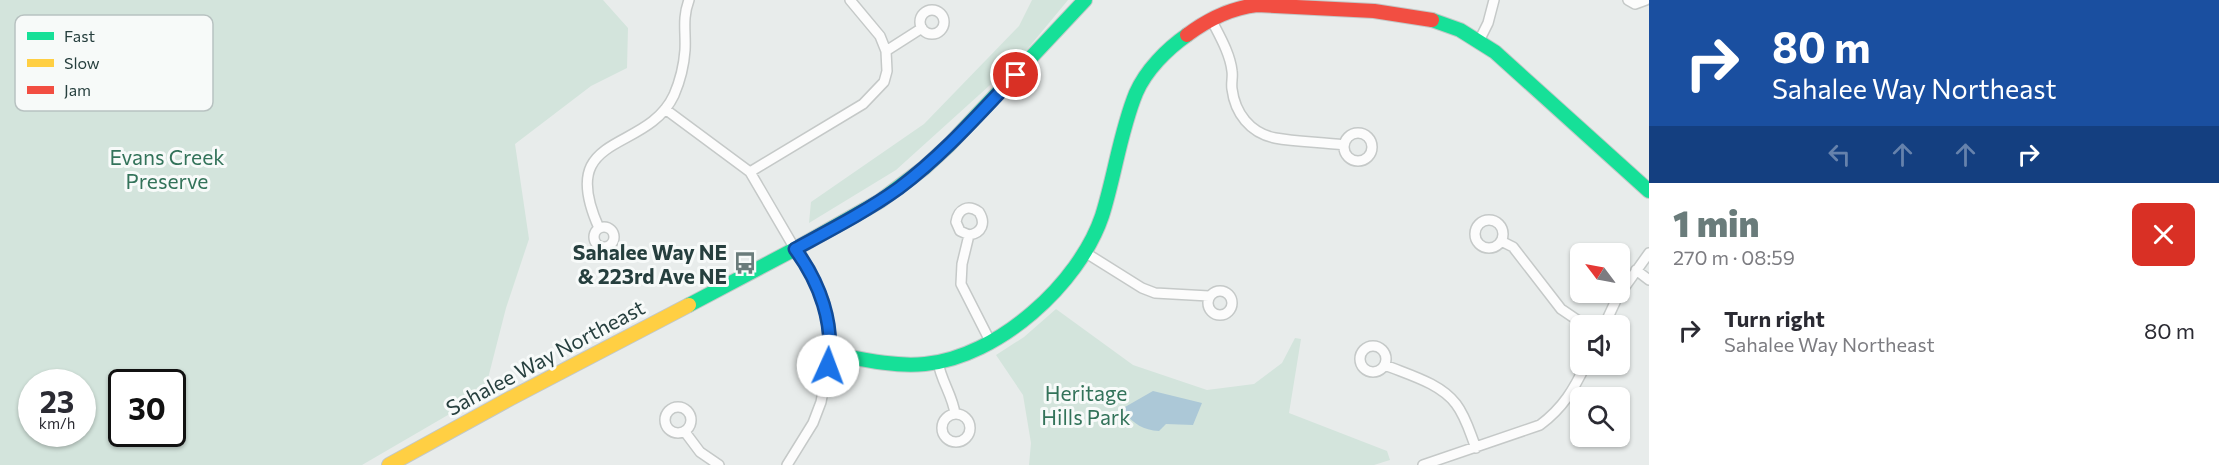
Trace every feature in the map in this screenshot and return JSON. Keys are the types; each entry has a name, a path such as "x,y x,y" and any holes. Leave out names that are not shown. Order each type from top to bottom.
{"street":[{"path":"599,228 587,193 590,168 606,148 648,123 665,109 674,97 684,62 683,24 689,0"},
{"path":"750,172 863,104 884,82 887,71 886,51 880,36 850,0"},
{"name":"Sahalee Way Northeast","path":"388,465 795,249 880,201 924,168 971,122 1085,0"},
{"path":"1479,41 1488,23 1494,0"},
{"path":"1628,0 1646,4"},
{"path":"830,352 882,363 907,365 938,362 976,350 1029,314 1061,286 1086,253 1100,222 1137,91 1148,71 1188,32 1211,19 1243,7 1271,2 1412,14 1459,30 1479,41 1649,191"},
{"path":"1211,19 1224,45 1232,70 1231,86 1234,102 1242,118 1251,127 1260,134 1275,138 1344,146"},
{"path":"886,51 922,28"},
{"path":"665,109 750,172 795,249 810,269 824,301 830,352 821,402 813,423 788,465"},
{"path":"969,235 962,264 961,284 990,341"},
{"path":"1501,241 1514,248 1561,309 1570,315"},
{"path":"1086,253 1142,288 1155,293 1209,296"},
{"path":"1609,315 1617,298 1649,254"},
{"path":"1636,270 1649,280"},
{"path":"938,362 939,372 954,405 955,414"},
{"path":"1385,365 1427,383 1448,395 1462,414 1476,448"},
{"path":"1423,465 1528,430 1555,414 1576,387 1581,375"},
{"path":"685,432 700,452 719,465"}],"green space":[{"name":"Evans Creek Preserve","path":"0,0 603,0 628,28 627,68 591,86 515,144 529,239 506,308 484,394 362,465 0,465"},
{"path":"1032,0 1068,0 1020,58 896,170 809,223 811,202 924,124 1019,26"},
{"name":"Heritage Hills Park","path":"1056,309 1133,365 1207,390 1254,384 1282,363 1295,338 1301,339 1289,413 1387,451 1390,460 1374,465 1029,465 1031,443 1023,395 996,355 1024,337"}],"water":[{"path":"1153,391 1202,403 1193,425 1166,424 1159,431 1144,428 1131,420 1124,412 1125,407"}],"traffic: fast":[{"path":"689,305 880,201 924,168 949,145 1085,0"},
{"path":"1432,20 1460,30 1495,52 1649,191"},
{"path":"830,353 889,363 925,364 953,358 980,347 1007,332 1032,313 1075,267 1091,242 1102,216 1126,123 1140,84 1158,61 1187,35"}],"traffic: slow":[{"path":"389,465 689,305"}],"traffic: jam":[{"path":"1187,35 1220,15 1257,5 1374,11 1432,20"}],"place":[{"name":"Sahalee Way NE & 223rd Ave NE","path":"745,263"}],"route":[{"path":"828,366 830,352 824,301 810,269 795,249 901,187 949,145 1016,75"}]}
